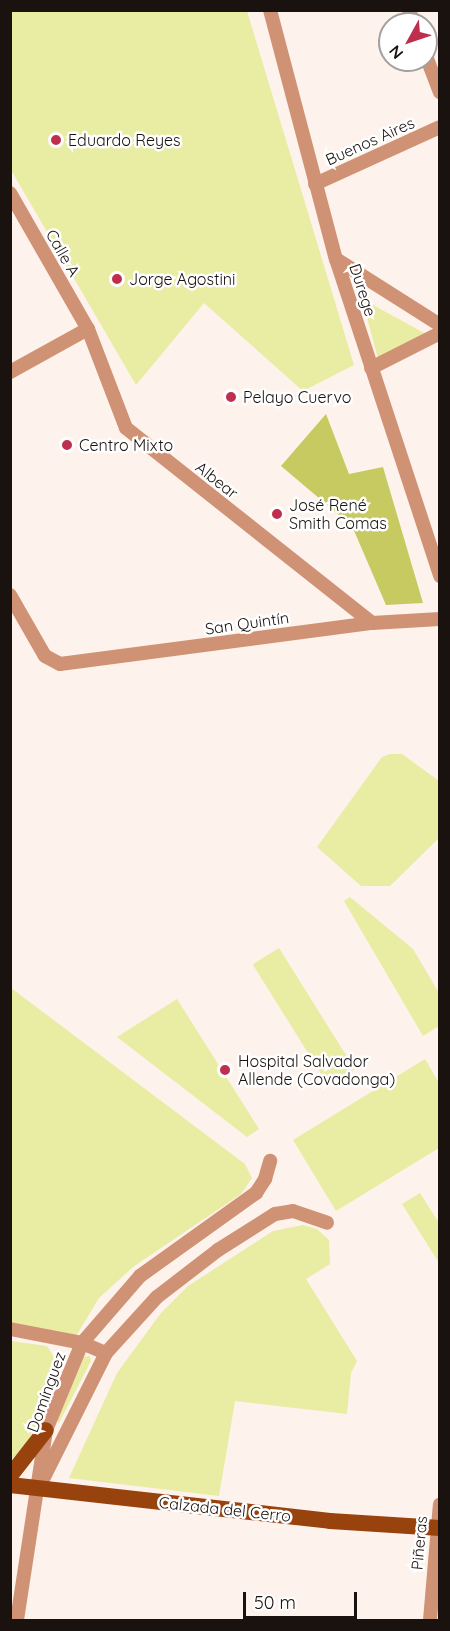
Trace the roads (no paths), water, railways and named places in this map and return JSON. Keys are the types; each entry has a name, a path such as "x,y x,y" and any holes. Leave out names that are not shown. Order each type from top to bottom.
{"main road":[{"path":"10,1476 46,1430"},
{"name":"Calzada del Cerro","path":"10,1485 330,1521 438,1528"}],"street":[{"name":"Durege","path":"270,10 336,259 371,368 437,556 440,576"},
{"path":"432,72 440,92"},
{"name":"Buenos Aires","path":"315,184 440,128"},
{"name":"Calle A","path":"10,193 88,329"},
{"path":"336,259 440,325"},
{"path":"10,372 88,329"},
{"name":"Albear","path":"88,329 126,428 372,623"},
{"path":"371,368 440,333"},
{"name":"San Quintín","path":"10,595 45,656 60,664 372,623 440,619"},
{"name":"Domínguez","path":"17,1620 46,1430 82,1343 140,1276 256,1193 265,1179 270,1161"},
{"name":"Domínguez","path":"38,1488 106,1353 128,1326 182,1275 276,1214 293,1211 327,1223"},
{"path":"10,1329 82,1343 106,1353"},
{"name":"Piñeras","path":"430,1620 440,1504"}],"place":[{"name":"Eduardo Reyes","path":"56,140"},
{"name":"Jorge Agostini","path":"117,279"},
{"name":"Pelayo Cuervo","path":"231,397"},
{"name":"Centro Mixto","path":"67,445"},
{"name":"José René Smith Comas","path":"277,514"},
{"name":"Hospital Salvador Allende (Covadonga)","path":"225,1070"}]}
